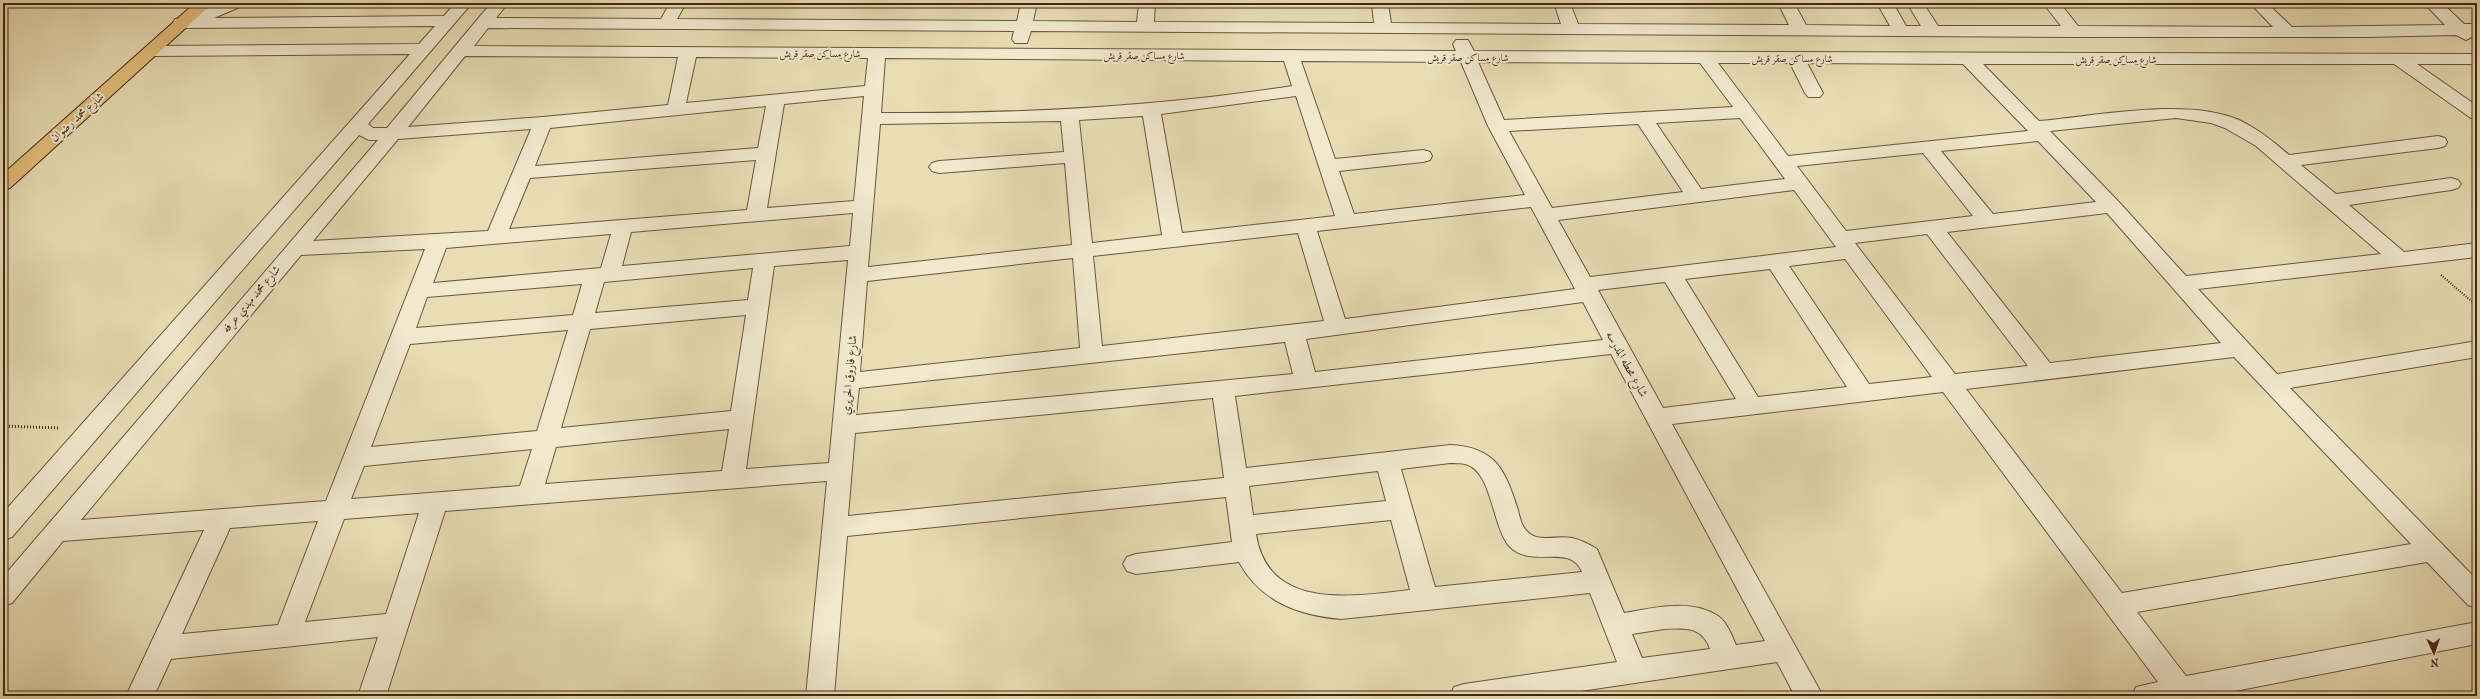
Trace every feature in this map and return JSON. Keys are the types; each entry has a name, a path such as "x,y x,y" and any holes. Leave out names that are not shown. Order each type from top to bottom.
{"main road":[{"name":"شارع محمد رضوان","path":"3,184 205,3"}],"street":[{"path":"183,22 213,13 236,3"},
{"path":"3,530 464,3"},
{"name":"شارع محمد مهدي عرفه","path":"3,595 394,132 459,51 500,3"},
{"path":"666,24 678,3"},
{"path":"1017,54 1029,3"},
{"path":"1145,26 1148,3"},
{"path":"1380,3 1383,28"},
{"path":"1562,3 1571,29"},
{"path":"1786,3 1800,30"},
{"path":"1885,3 1902,31"},
{"path":"1915,3 1933,31"},
{"path":"2051,3 2074,32"},
{"path":"2258,3 2288,32"},
{"path":"2432,3 2477,46"},
{"path":"183,22 448,21"},
{"path":"484,23 2074,32 2288,32 2477,29"},
{"name":"شارع محطه المدرسه","path":"1456,28 1466,57 1497,126 1808,696"},
{"path":"152,51 424,49"},
{"name":"شارع مساكن صقر قريش","path":"459,51 1705,58 2477,59"},
{"path":"676,109 688,52"},
{"name":"شارع فاروق الحريري","path":"820,696 877,54"},
{"path":"1292,56 1302,90 1347,222"},
{"path":"1705,58 2179,689"},
{"path":"1796,58 1814,93"},
{"path":"1968,59 2112,206 2239,349 2477,597"},
{"path":"2399,60 2477,114"},
{"path":"359,123 360,128 369,134 543,123 874,90"},
{"path":"871,118 1007,119 1070,117 1151,111 1302,90"},
{"path":"756,215 776,100"},
{"path":"1151,111 1173,241"},
{"path":"1497,126 1746,112"},
{"path":"1784,162 1928,147 2176,113 2194,114 2213,118 2249,132 2332,201 2410,259"},
{"path":"1070,117 1092,356"},
{"path":"1644,118 1696,197"},
{"path":"496,237 543,123"},
{"path":"2285,161 2438,142"},
{"path":"1928,147 1988,220"},
{"path":"522,173 767,153"},
{"path":"328,158 344,156 357,158 361,160 363,168"},
{"path":"1328,166 1423,156"},
{"path":"938,168 1074,157"},
{"path":"858,275 1347,222 1696,197 1799,183"},
{"path":"2332,201 2450,184"},
{"path":"294,249 438,242 864,206"},
{"path":"848,381 1092,356 1294,333 1586,290 1671,274 1775,261 1932,227 2112,206"},
{"path":"530,495 581,322 623,226"},
{"path":"1306,227 1337,327"},
{"path":"1932,227 2044,371"},
{"path":"287,635 438,242"},
{"path":"2182,284 2410,259 2477,250"},
{"path":"419,291 860,252"},
{"path":"733,479 765,260"},
{"path":"1775,261 1862,392"},
{"path":"1671,274 1751,406"},
{"path":"401,337 758,307"},
{"path":"1294,333 1306,381"},
{"path":"844,424 1306,381 1617,346"},
{"path":"1656,417 2239,349"},
{"path":"2273,383 2477,349"},
{"path":"1223,389 1246,551 1254,567 1265,581 1281,593 1299,602 1320,607 1341,608 1599,581"},
{"path":"355,458 742,419"},
{"path":"835,527 1236,482 1387,461 1462,453 1482,461 1490,468 1515,535 1529,546 1567,546 1582,551 1588,556 1634,672"},
{"path":"1387,461 1425,599"},
{"path":"56,532 840,471"},
{"path":"372,696 435,503"},
{"path":"1242,526 1400,509"},
{"path":"140,696 222,519"},
{"path":"1136,564 1246,551"},
{"path":"2116,605 2432,551"},
{"path":"1616,625 1684,617 1697,619 1710,624 1716,631 1728,659"},
{"path":"162,648 395,624"},
{"path":"2146,696 2477,633"},
{"path":"1464,696 1782,650"}],"path":[{"path":"2410,259 2477,306"},
{"path":"3,426 90,430"}]}
